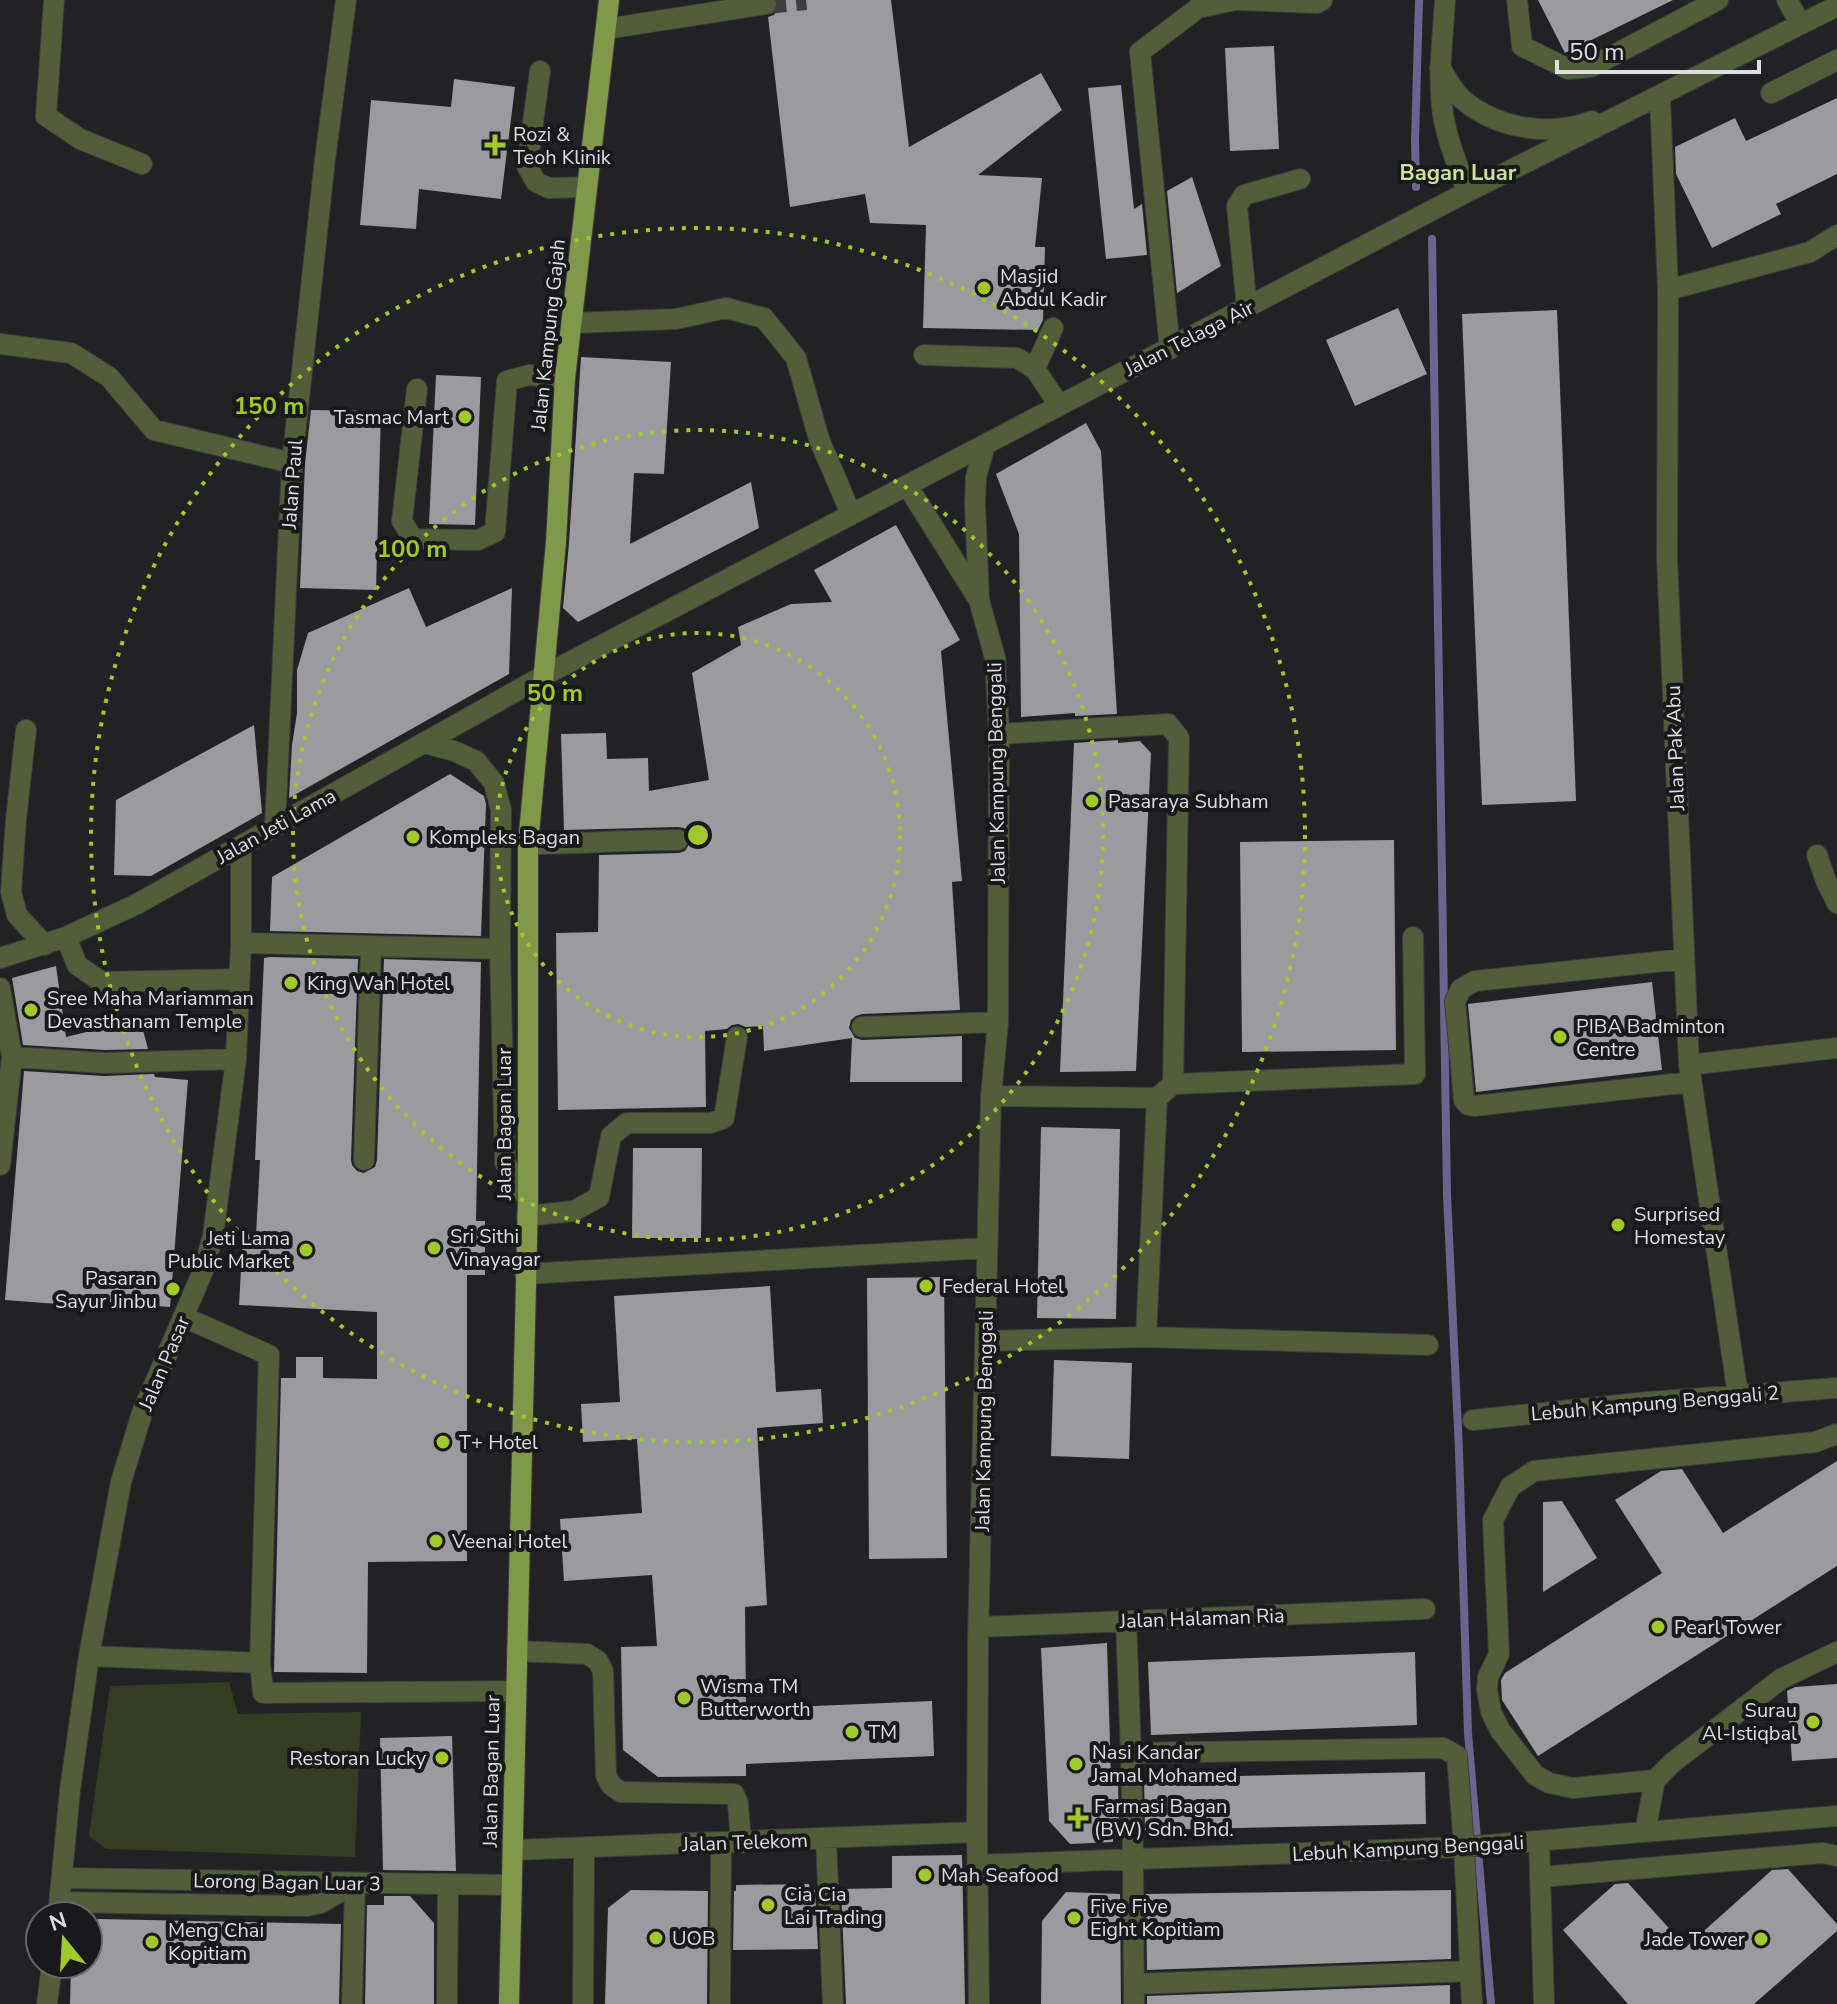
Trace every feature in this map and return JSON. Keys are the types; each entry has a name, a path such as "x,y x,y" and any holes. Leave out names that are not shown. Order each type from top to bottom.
{"main road":[{"name":"Jalan Kampung Gajah","path":"543,676 556,542 565,378 609,0"},
{"name":"Jalan Bagan Luar","path":"509,2004 527,1208 528,844 543,676"}],"street":[{"path":"54,0 46,116 80,139 142,164"},
{"name":"Jalan Paul","path":"275,827 292,463 346,0"},
{"path":"1170,349 1140,52 1198,8 1237,0 1317,3 1322,0"},
{"path":"1445,0 1440,68 1442,109 1467,192"},
{"path":"1517,0 1522,46 1568,69 1591,67 1718,0"},
{"path":"1787,0 1800,23"},
{"path":"606,29 717,6 766,4"},
{"name":"Jalan Telaga Air","path":"543,676 1467,192 1837,6"},
{"path":"1771,93 1837,60"},
{"path":"1440,68 1460,97 1485,114 1512,125 1544,130 1580,125 1660,97"},
{"path":"540,71 527,166 536,182 549,188 587,187"},
{"name":"Jalan Pak Abu","path":"1660,97 1668,290 1667,558 1690,1074 1738,1395"},
{"path":"1247,309 1237,206 1244,195 1300,179"},
{"path":"1668,290 1810,252 1837,235"},
{"path":"573,323 676,319 726,308 764,318 796,358 819,439 851,514"},
{"path":"1035,369 1053,328"},
{"path":"0,344 71,353 109,377 154,430 292,463"},
{"path":"924,355 1017,358 1035,369 1059,405"},
{"path":"417,389 402,521 413,539 478,540 495,532 507,381 529,375 565,378"},
{"path":"979,600 976,477 985,445"},
{"path":"907,485 979,600"},
{"name":"Jalan Kampung Benggali","path":"979,600 995,658 999,734 998,1022 991,1096 978,1627 979,2004"},
{"name":"Jalan Jeti Lama","path":"0,958 66,937 137,904 543,676"},
{"path":"999,734 1168,724 1179,738 1173,1084"},
{"path":"26,730 11,892 17,915 45,945"},
{"path":"425,743 476,761 494,783 501,810 500,949 505,1163 527,1208 574,1211 599,1197 611,1136 627,1123 711,1123 724,1118 737,1037"},
{"path":"528,844 678,840"},
{"name":"Jalan Pasar","path":"60,1900 70,1790 89,1656 121,1482 142,1413 203,1271 213,1236 236,1059 241,846"},
{"path":"1817,855 1837,903"},
{"path":"66,937 77,965 102,982 239,979"},
{"path":"991,1096 1157,1098 1173,1084 1415,1074 1413,937"},
{"path":"241,943 500,949"},
{"path":"364,1160 371,947"},
{"path":"1684,959 1475,981 1461,989 1455,1001 1464,1100 1474,1106 1690,1074 1837,1048"},
{"path":"0,988 12,1057 0,1165"},
{"path":"862,1027 998,1022"},
{"path":"12,1057 105,1063 236,1059"},
{"path":"1146,1337 1157,1098"},
{"path":"525,1274 986,1248"},
{"path":"184,1317 269,1355 260,1663 263,1693 516,1691"},
{"path":"986,1341 1146,1337 1428,1345"},
{"name":"Lebuh Kampung Benggali 2","path":"1473,1420 1648,1402 1837,1388"},
{"path":"1655,1780 1573,1788 1549,1783 1535,1775 1500,1730 1491,1712 1488,1677 1499,1654 1493,1520 1510,1487 1534,1471 1815,1442 1837,1434"},
{"name":"Jalan Halaman Ria","path":"978,1627 1425,1609"},
{"path":"1126,1621 1134,1994 1470,1971"},
{"path":"517,1651 587,1654 598,1661 603,1671 606,1775 611,1785 621,1792 734,1794 738,1803 731,1843 720,2004"},
{"path":"1645,1832 1655,1780 1672,1763 1781,1679 1837,1652"},
{"path":"89,1656 260,1663"},
{"path":"1131,1753 1443,1748 1457,1756 1466,1847 1472,2004"},
{"name":"Lebuh Kampung Benggali","path":"977,1865 1466,1847 1837,1816"},
{"name":"Jalan Telekom","path":"513,1850 977,1832"},
{"path":"826,1839 833,2004"},
{"path":"1539,1841 1544,2004"},
{"path":"583,2004 584,1848"},
{"path":"1540,1877 1823,1853 1837,1856"},
{"name":"Lorong Bagan Luar 3","path":"62,1878 512,1885"},
{"path":"104,1908 307,1906 321,1903 355,1883"},
{"path":"352,2004 355,1883"},
{"path":"447,2004 448,1885"},
{"path":"47,2004 50,1980"}],"green space":[{"path":"229,1682 238,1714 361,1712 355,1857 106,1849 89,1836 110,1686"}],"building":[{"path":"778,0 891,0 909,147 1041,73 1062,110 978,175 1042,178 1035,247 1045,247 1043,320 1038,330 923,328 926,225 870,223 865,194 790,207 768,17 778,9"},
{"path":"1538,0 1673,0 1565,53"},
{"path":"1274,46 1279,149 1230,151 1225,48"},
{"path":"454,79 515,87 501,199 419,189 416,229 360,225 371,100 451,107"},
{"path":"1121,85 1134,209 1142,204 1147,255 1106,259 1088,88"},
{"path":"1837,98 1837,174 1776,204 1781,214 1712,248 1676,174 1675,147 1735,118 1746,141"},
{"path":"1192,177 1221,266 1177,293 1167,191"},
{"path":"1398,308 1427,374 1355,406 1326,340"},
{"path":"1557,310 1576,801 1482,805 1462,314"},
{"path":"581,357 671,362 664,474 634,473 630,544 751,482 759,528 578,622 563,608"},
{"path":"436,375 481,377 475,525 429,524"},
{"path":"311,410 381,411 376,590 300,588 305,464"},
{"path":"1086,423 1101,451 1117,714 1021,717 1019,534 996,474"},
{"path":"896,525 960,640 941,651 962,881 952,882 960,1010 862,1014 851,1020 849,1028 855,1038 862,1040 962,1036 962,1082 850,1082 852,1038 764,1051 763,1026 738,1024 727,1029 705,1031 706,1107 558,1110 556,933 598,932 599,855 679,853 685,851 691,841 689,833 678,827 564,830 561,734 606,733 607,759 648,758 649,791 709,780 692,673 741,645 738,627 791,604 832,602 814,570"},
{"path":"409,588 426,627 512,588 509,674 289,798 297,713 297,670 308,633"},
{"path":"254,725 262,813 151,876 114,875 116,800"},
{"path":"1118,740 1118,743 1140,741 1151,753 1136,1071 1060,1072 1074,743"},
{"name":"Kompleks Bagan","path":"450,774 484,796 486,804 481,936 270,931 272,877"},
{"path":"1394,840 1396,1050 1242,1052 1240,842"},
{"path":"264,958 358,959 351,1160 357,1171 364,1173 375,1167 377,1160 384,959 481,962 476,1221 485,1221 485,1275 467,1275 467,1561 368,1562 367,1673 274,1672 281,1378 296,1378 296,1357 323,1357 323,1378 377,1379 377,1312 239,1305 243,1234 256,1235 260,1160 255,1160"},
{"name":"Sree Maha Mariamman Devasthanam Temple","path":"56,966 66,1037 140,1019 148,1049 23,1045 12,978"},
{"name":"PIBA Badminton Centre","path":"1652,982 1662,1070 1476,1092 1468,1004"},
{"path":"24,1071 104,1076 154,1074 155,1077 188,1080 170,1307 85,1300 84,1306 5,1300"},
{"path":"1041,1127 1120,1129 1116,1319 1037,1318"},
{"path":"633,1148 702,1148 701,1238 632,1238"},
{"path":"944,1277 947,1558 869,1559 867,1278"},
{"path":"770,1286 776,1392 821,1389 823,1423 757,1428 767,1605 745,1607 746,1709 932,1701 934,1756 746,1764 746,1776 658,1777 623,1750 621,1647 657,1646 652,1575 564,1581 560,1519 642,1513 637,1439 583,1442 581,1404 620,1402 614,1296"},
{"path":"1054,1360 1132,1363 1129,1459 1051,1456"},
{"name":"Pearl Tower","path":"1837,1461 1837,1566 1538,1756 1502,1700 1501,1680 1505,1673 1662,1573 1615,1500 1661,1471 1682,1469 1723,1533"},
{"path":"1562,1501 1597,1558 1543,1592 1543,1502"},
{"path":"1107,1643 1111,1778 1118,1778 1119,1830 1113,1831 1113,1842 1070,1844 1049,1821 1041,1648"},
{"path":"1415,1652 1417,1725 1151,1735 1148,1662"},
{"name":"Surau Al-Istiqbal","path":"1837,1684 1837,1758 1792,1761 1787,1691 1795,1687"},
{"path":"452,1736 456,1871 383,1870 380,1738"},
{"path":"1425,1772 1426,1824 1145,1830 1144,1778"},
{"path":"962,1855 965,2004 846,2004 841,1889 892,1888 892,1856"},
{"name":"Jade Tower","path":"1788,1869 1837,1924 1837,1931 1754,2004 1628,2004 1563,1930 1615,1884 1628,1883 1686,1947 1772,1870"},
{"path":"809,1884 810,1890 815,1890 818,1949 733,1950 736,1885"},
{"path":"631,1890 708,1891 707,2004 605,2004 608,1908"},
{"path":"1451,1890 1451,1959 1147,1970 1146,1894"},
{"path":"1066,1892 1120,1894 1121,2004 1041,2004 1042,1921"},
{"path":"384,1896 410,1896 434,1923 434,2004 365,2004 367,1905 384,1905"},
{"path":"104,1919 341,1924 339,2004 70,2004 71,1980 104,1980"},
{"path":"1450,1985 1450,2004 1147,2004 1147,1996"}],"waterway":[{"path":"1416,187 1419,0"},
{"path":"1432,239 1447,1195 1468,1733 1491,2004"}],"tunnel":[{"path":"766,4 806,0"}],"place":[{"name":"Rozi & Teoh Klinik","path":"495,145"},
{"name":"Masjid Abdul Kadir","path":"984,288"},
{"name":"Tasmac Mart","path":"465,417"},
{"name":"Pasaraya Subham","path":"1092,801"},
{"name":"Kompleks Bagan","path":"413,837"},
{"name":"King Wah Hotel","path":"291,983"},
{"name":"Sree Maha Mariamman Devasthanam Temple","path":"31,1010"},
{"name":"PIBA Badminton Centre","path":"1560,1037"},
{"name":"Surprised Homestay","path":"1618,1225"},
{"name":"Sri Sithi Vinayagar","path":"434,1248"},
{"name":"Jeti Lama Public Market","path":"306,1250"},
{"name":"Federal Hotel","path":"926,1286"},
{"name":"Pasaran Sayur Jinbu","path":"173,1289"},
{"name":"T+ Hotel","path":"443,1442"},
{"name":"Veenai Hotel","path":"436,1541"},
{"name":"Pearl Tower","path":"1658,1627"},
{"name":"Wisma TM Butterworth","path":"684,1698"},
{"name":"Surau Al-Istiqbal","path":"1813,1722"},
{"name":"TM","path":"852,1732"},
{"name":"Restoran Lucky","path":"442,1758"},
{"name":"Nasi Kandar Jamal Mohamed","path":"1076,1764"},
{"name":"Farmasi Bagan (BW) Sdn. Bhd.","path":"1078,1818"},
{"name":"Mah Seafood","path":"925,1875"},
{"name":"Cia Cia Lai Trading","path":"768,1905"},
{"name":"Five Five Eight Kopitiam","path":"1074,1918"},
{"name":"UOB","path":"656,1938"},
{"name":"Jade Tower","path":"1761,1939"},
{"name":"Meng Chai Kopitiam","path":"152,1942"}],"district":[{"name":"Bagan Luar","path":"1458,172"}]}
